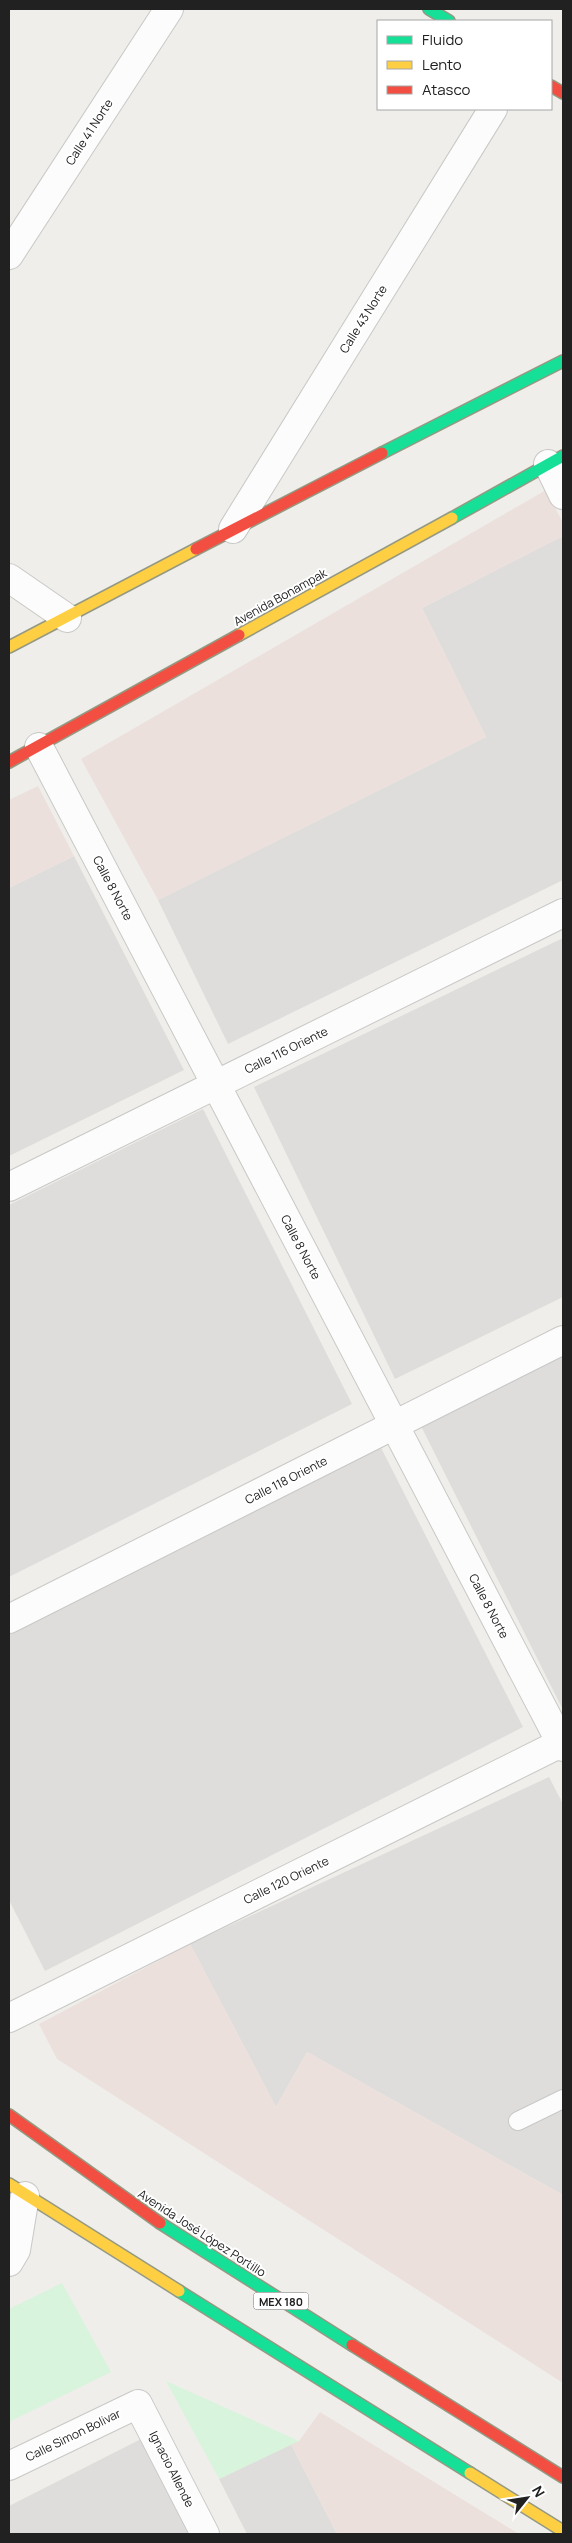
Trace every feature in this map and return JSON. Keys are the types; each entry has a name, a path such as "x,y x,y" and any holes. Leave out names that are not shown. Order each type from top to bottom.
{"main road":[{"path":"429,9 447,20"},
{"path":"9,647 233,529 563,361"},
{"name":"Avenida Bonampak","path":"9,762 555,460"},
{"name":"Avenida José López Portillo","path":"9,2115 173,2234 563,2477"},
{"path":"17,2190 563,2531"}],"street":[{"name":"Calle 41 Norte","path":"9,255 169,9"},
{"name":"Calle 43 Norte","path":"233,529 493,110"},
{"path":"555,460 563,494"},
{"path":"9,578 67,618"},
{"name":"Calle 8 Norte","path":"38,747 563,1744"},
{"name":"Calle 116 Oriente","path":"9,1186 563,913"},
{"name":"Calle 118 Oriente","path":"9,1619 563,1340"},
{"name":"Calle 120 Oriente","path":"12,2008 563,1744"},
{"path":"9,2262 16,2250 17,2190"},
{"name":"Calle Simon Bolivar","path":"9,2466 138,2404"},
{"name":"Ignacio Allende","path":"138,2404 205,2534"}],"lane":[{"path":"518,2122 563,2099"}],"shaded area":[{"path":"546,490 563,523 563,536 422,608 486,737 158,900 81,759"},
{"path":"563,536 563,880 228,1044 158,900 486,737 422,608"},
{"path":"38,786 74,856 9,888 9,800"},
{"path":"74,856 184,1070 9,1156 9,888"},
{"path":"563,938 563,1297 395,1379 254,1087"},
{"path":"203,1109 352,1404 9,1577 9,1205"},
{"path":"563,1346 563,1710 417,1418"},
{"path":"374,1434 523,1727 45,1971 9,1900 9,1621"},
{"path":"549,1777 563,1804 563,2195 307,2052 276,2107 190,1944"},
{"path":"190,1944 276,2107 307,2052 563,2195 563,2383 57,2059 39,2024"},
{"path":"320,2412 519,2534 337,2534 291,2444 299,2441"},
{"path":"141,2439 189,2534 9,2534 9,2506"},
{"path":"291,2444 337,2534 247,2534 219,2479"}],"green space":[{"path":"62,2283 111,2372 9,2422 9,2309"},
{"path":"166,2381 299,2441 219,2479"}],"traffic: fast":[{"path":"429,9 447,20"},
{"path":"382,453 563,361"},
{"path":"452,518 563,456"},
{"path":"160,2223 352,2345"},
{"path":"179,2291 470,2473"}],"traffic: slow":[{"path":"239,635 452,518"},
{"path":"9,647 196,549"},
{"path":"9,2184 179,2291"},
{"path":"470,2473 563,2531"}],"traffic: jam":[{"path":"552,87 563,93"},
{"path":"196,549 382,453"},
{"path":"9,762 239,635"},
{"path":"9,2115 160,2223"},
{"path":"352,2345 563,2477"}]}
